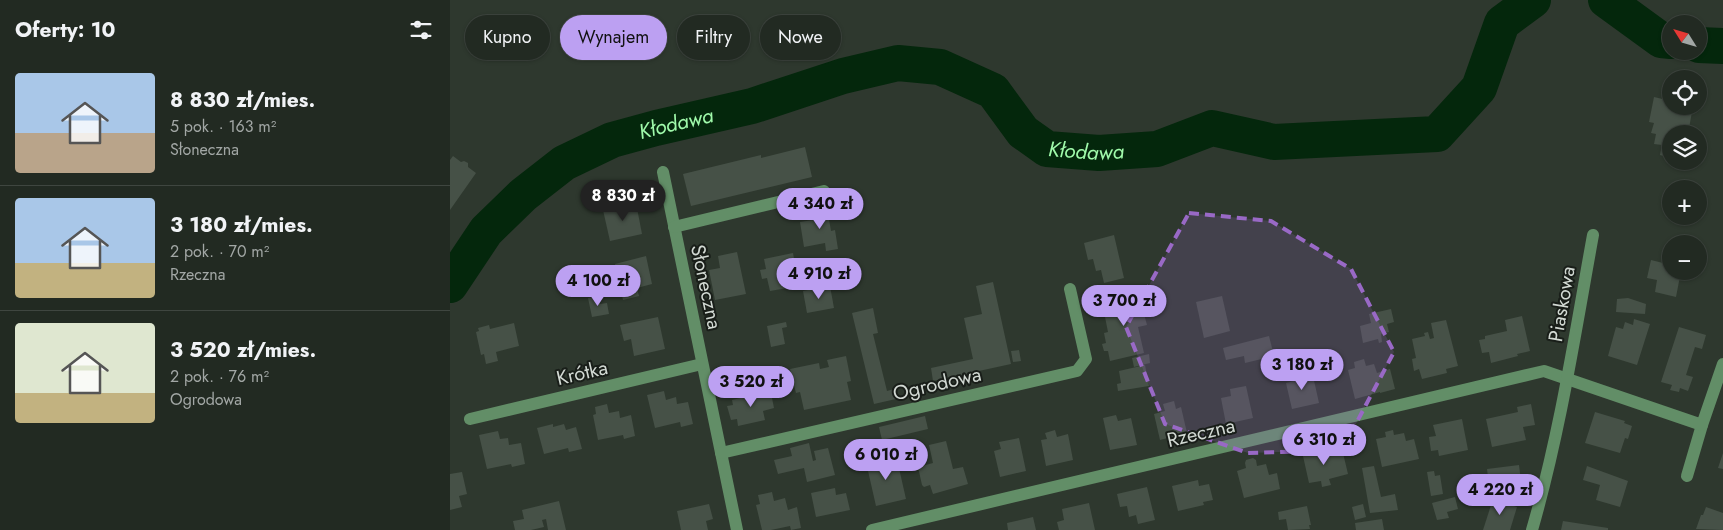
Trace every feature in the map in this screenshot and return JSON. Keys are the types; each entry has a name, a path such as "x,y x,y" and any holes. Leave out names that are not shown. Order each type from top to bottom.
{"street":[{"name":"Słoneczna","path":"663,172 736,530"},
{"name":"Słoneczna","path":"674,227 824,191"},
{"name":"Piaskowa","path":"1532,530 1545,485 1568,380 1593,236"},
{"name":"Ogrodowa","path":"721,453 1077,371 1086,359 1070,289"},
{"name":"Krótka","path":"470,419 702,364"},
{"path":"1687,476 1723,364"},
{"name":"Rzeczna","path":"872,530 1544,371 1568,380"},
{"path":"1568,380 1702,425"}],"highlighted area":[{"path":"1189,213 1271,221 1351,269 1394,352 1342,450 1248,453 1165,424 1126,327"}],"building":[{"path":"1654,97 1662,99 1662,115 1691,115 1690,125 1662,125 1662,145 1654,144 1656,134 1651,133 1654,123 1649,122"},
{"path":"805,147 812,177 691,206 683,174 761,155 761,158"},
{"path":"453,156 461,162 468,163 468,167 476,173 450,210 450,160"},
{"path":"636,203 642,234 610,241 603,210"},
{"path":"829,203 831,231 835,230 838,249 826,251 825,243 804,247 800,222 819,219 817,206"},
{"path":"1114,235 1124,278 1104,283 1101,270 1096,271 1093,259 1088,260 1084,243"},
{"path":"737,252 746,294 715,300 709,270 720,268 718,256"},
{"path":"793,253 799,286 770,291 767,278 762,279 760,270 766,269 764,259"},
{"path":"646,256 652,284 637,288 639,296 623,300 615,264"},
{"path":"1651,260 1662,263 1662,280 1679,280 1676,297 1655,292 1657,280 1647,278"},
{"path":"993,282 1011,364 933,381 931,368 973,359 964,318 982,314 976,286"},
{"path":"830,286 834,308 807,313 803,291"},
{"path":"1138,291 1143,310 1141,311 1142,315 1144,314 1147,325 1138,327 1144,353 1110,361 1108,351 1104,351 1102,344 1106,343 1104,333 1108,332 1103,307 1123,302 1122,294"},
{"path":"598,296 600,304 607,303 609,314 592,317 588,298"},
{"path":"1222,296 1230,331 1204,338 1196,302"},
{"path":"1628,298 1646,304 1645,314 1616,312 1617,299"},
{"path":"873,308 878,333 873,334 887,391 894,389 896,399 874,404 852,313"},
{"path":"1391,309 1394,322 1387,324 1389,332 1381,334 1382,342 1379,343 1378,339 1363,343 1360,326 1371,323 1369,314"},
{"path":"1522,316 1530,351 1491,363 1489,352 1482,353 1479,340 1485,339 1485,336 1507,331 1505,320"},
{"path":"658,317 665,349 634,356 631,339 624,341 620,325"},
{"path":"1634,319 1650,324 1637,365 1608,356 1616,327 1623,329 1625,322 1633,325"},
{"path":"1446,320 1458,366 1446,369 1447,373 1422,379 1419,369 1414,371 1412,359 1416,358 1412,339 1425,336 1424,333 1428,332 1430,339 1434,338 1431,323"},
{"path":"786,322 787,327 782,328 785,344 771,347 767,326"},
{"path":"514,323 519,346 496,352 498,361 486,364 484,354 481,355 476,332 479,331 478,328 489,325 490,329"},
{"path":"1679,327 1706,335 1702,349 1695,347 1686,375 1693,377 1688,391 1680,388 1679,392 1670,390 1672,385 1661,382"},
{"path":"1269,336 1274,356 1245,363 1244,356 1226,360 1223,348"},
{"path":"1019,350 1021,361 1013,362 1011,351"},
{"path":"1149,354 1150,363 1134,367 1132,358"},
{"path":"846,356 851,381 847,382 851,400 804,410 800,392 796,393 790,369 819,363 820,369 829,367 827,360"},
{"path":"1364,359 1366,366 1374,364 1377,373 1390,369 1395,389 1355,399 1348,370 1355,368 1354,362"},
{"path":"1145,365 1149,386 1118,391 1117,384 1121,383 1119,371"},
{"path":"1306,370 1307,378 1313,376 1319,403 1292,409 1286,383 1297,380 1295,372"},
{"path":"1246,386 1253,418 1226,424 1221,398 1231,396 1230,389"},
{"path":"770,388 774,408 763,411 765,420 738,426 737,419 731,420 727,406 733,405 732,400 757,394 757,392"},
{"path":"664,391 666,400 676,397 677,404 688,402 693,424 681,427 680,422 655,428 647,395"},
{"path":"1174,401 1176,409 1181,407 1187,433 1160,440 1154,414 1165,411 1163,404"},
{"path":"607,404 609,413 619,411 620,418 631,415 635,436 624,439 623,435 598,440 593,415 596,414 595,407"},
{"path":"1531,404 1535,425 1523,427 1526,440 1492,447 1486,419 1518,412 1517,407"},
{"path":"1595,412 1625,421 1624,423 1632,426 1628,439 1625,438 1620,453 1585,443"},
{"path":"1116,415 1118,421 1131,418 1137,445 1110,450 1103,418"},
{"path":"925,416 928,429 882,440 879,427"},
{"path":"1462,419 1468,450 1439,456 1438,450 1431,451 1429,437 1436,436 1433,425"},
{"path":"553,424 553,427 564,424 566,430 576,427 582,449 569,452 568,448 544,454 537,428"},
{"path":"1055,430 1057,437 1068,434 1073,460 1046,466 1041,440 1047,439 1045,433"},
{"path":"1393,430 1394,435 1404,433 1406,441 1414,439 1419,459 1382,467 1376,439 1386,437 1385,432"},
{"path":"498,431 500,439 508,438 509,445 521,443 525,464 512,467 511,464 487,469 479,435"},
{"path":"1019,438 1026,471 1000,477 994,451 1001,449 999,442"},
{"path":"946,441 953,469 963,467 968,484 933,494 930,485 924,487 922,485 918,467 933,463 929,445"},
{"path":"809,443 813,461 816,460 814,451 828,448 835,475 807,482 804,468 778,474 774,460 792,456 790,448"},
{"path":"1320,447 1321,452 1332,449 1333,456 1343,453 1348,474 1329,479 1331,485 1322,487 1321,481 1309,483 1303,456 1313,453 1312,449"},
{"path":"1723,453 1723,469 1718,468"},
{"path":"896,455 906,499 876,506 866,462"},
{"path":"1253,458 1256,460 1257,466 1266,464 1269,475 1277,473 1280,489 1244,498 1237,471 1246,468 1246,460"},
{"path":"1519,465 1521,481 1489,485 1487,469"},
{"path":"1374,466 1381,497 1395,494 1398,510 1370,513 1362,468"},
{"path":"1587,466 1628,481 1620,507 1596,500 1600,485 1583,480"},
{"path":"1434,471 1435,476 1440,475 1443,494 1431,496 1427,472"},
{"path":"462,472 467,494 459,496 462,507 450,510 450,474"},
{"path":"1198,480 1199,486 1209,484 1213,500 1203,502 1204,505 1178,511 1172,486"},
{"path":"1147,487 1155,520 1138,524 1136,515 1129,517 1127,506 1120,507 1117,494"},
{"path":"835,488 836,495 846,493 850,510 816,517 811,493"},
{"path":"772,492 774,501 785,498 788,510 797,507 801,528 791,530 790,526 762,530 756,505 760,504 758,495"},
{"path":"1455,497 1458,509 1447,512 1449,518 1437,520 1432,503"},
{"path":"1493,499 1517,507 1510,530 1483,530"},
{"path":"559,501 566,530 548,530 546,519 542,520 544,527 531,530 515,530 513,521 524,519 522,510"},
{"path":"1089,503 1095,530 1059,530 1057,522 1064,520 1062,509"},
{"path":"709,504 713,519 706,521 708,530 681,530 677,511"},
{"path":"1363,504 1366,517 1355,520 1352,507"},
{"path":"1307,506 1311,525 1309,525 1310,529 1288,530 1286,519 1279,520 1278,512"},
{"path":"1706,507 1723,513 1723,530 1696,529"},
{"path":"1033,517 1036,530 1008,530 1007,523"},
{"path":"1382,519 1384,530 1356,530 1355,523"},
{"path":"1563,521 1608,528 1608,530 1561,530"}],"waterway":[{"name":"Kłodawa","path":"450,285 486,231 523,195 564,163 612,140 752,106 843,76 898,63 940,67 993,91 1023,132 1047,149 1099,153 1157,149 1212,128 1274,142 1437,134 1479,88 1502,23 1533,0"},
{"name":"Kłodawa","path":"1606,0 1662,40"},
{"name":"Kłodawa","path":"1708,45 1723,46"}]}
